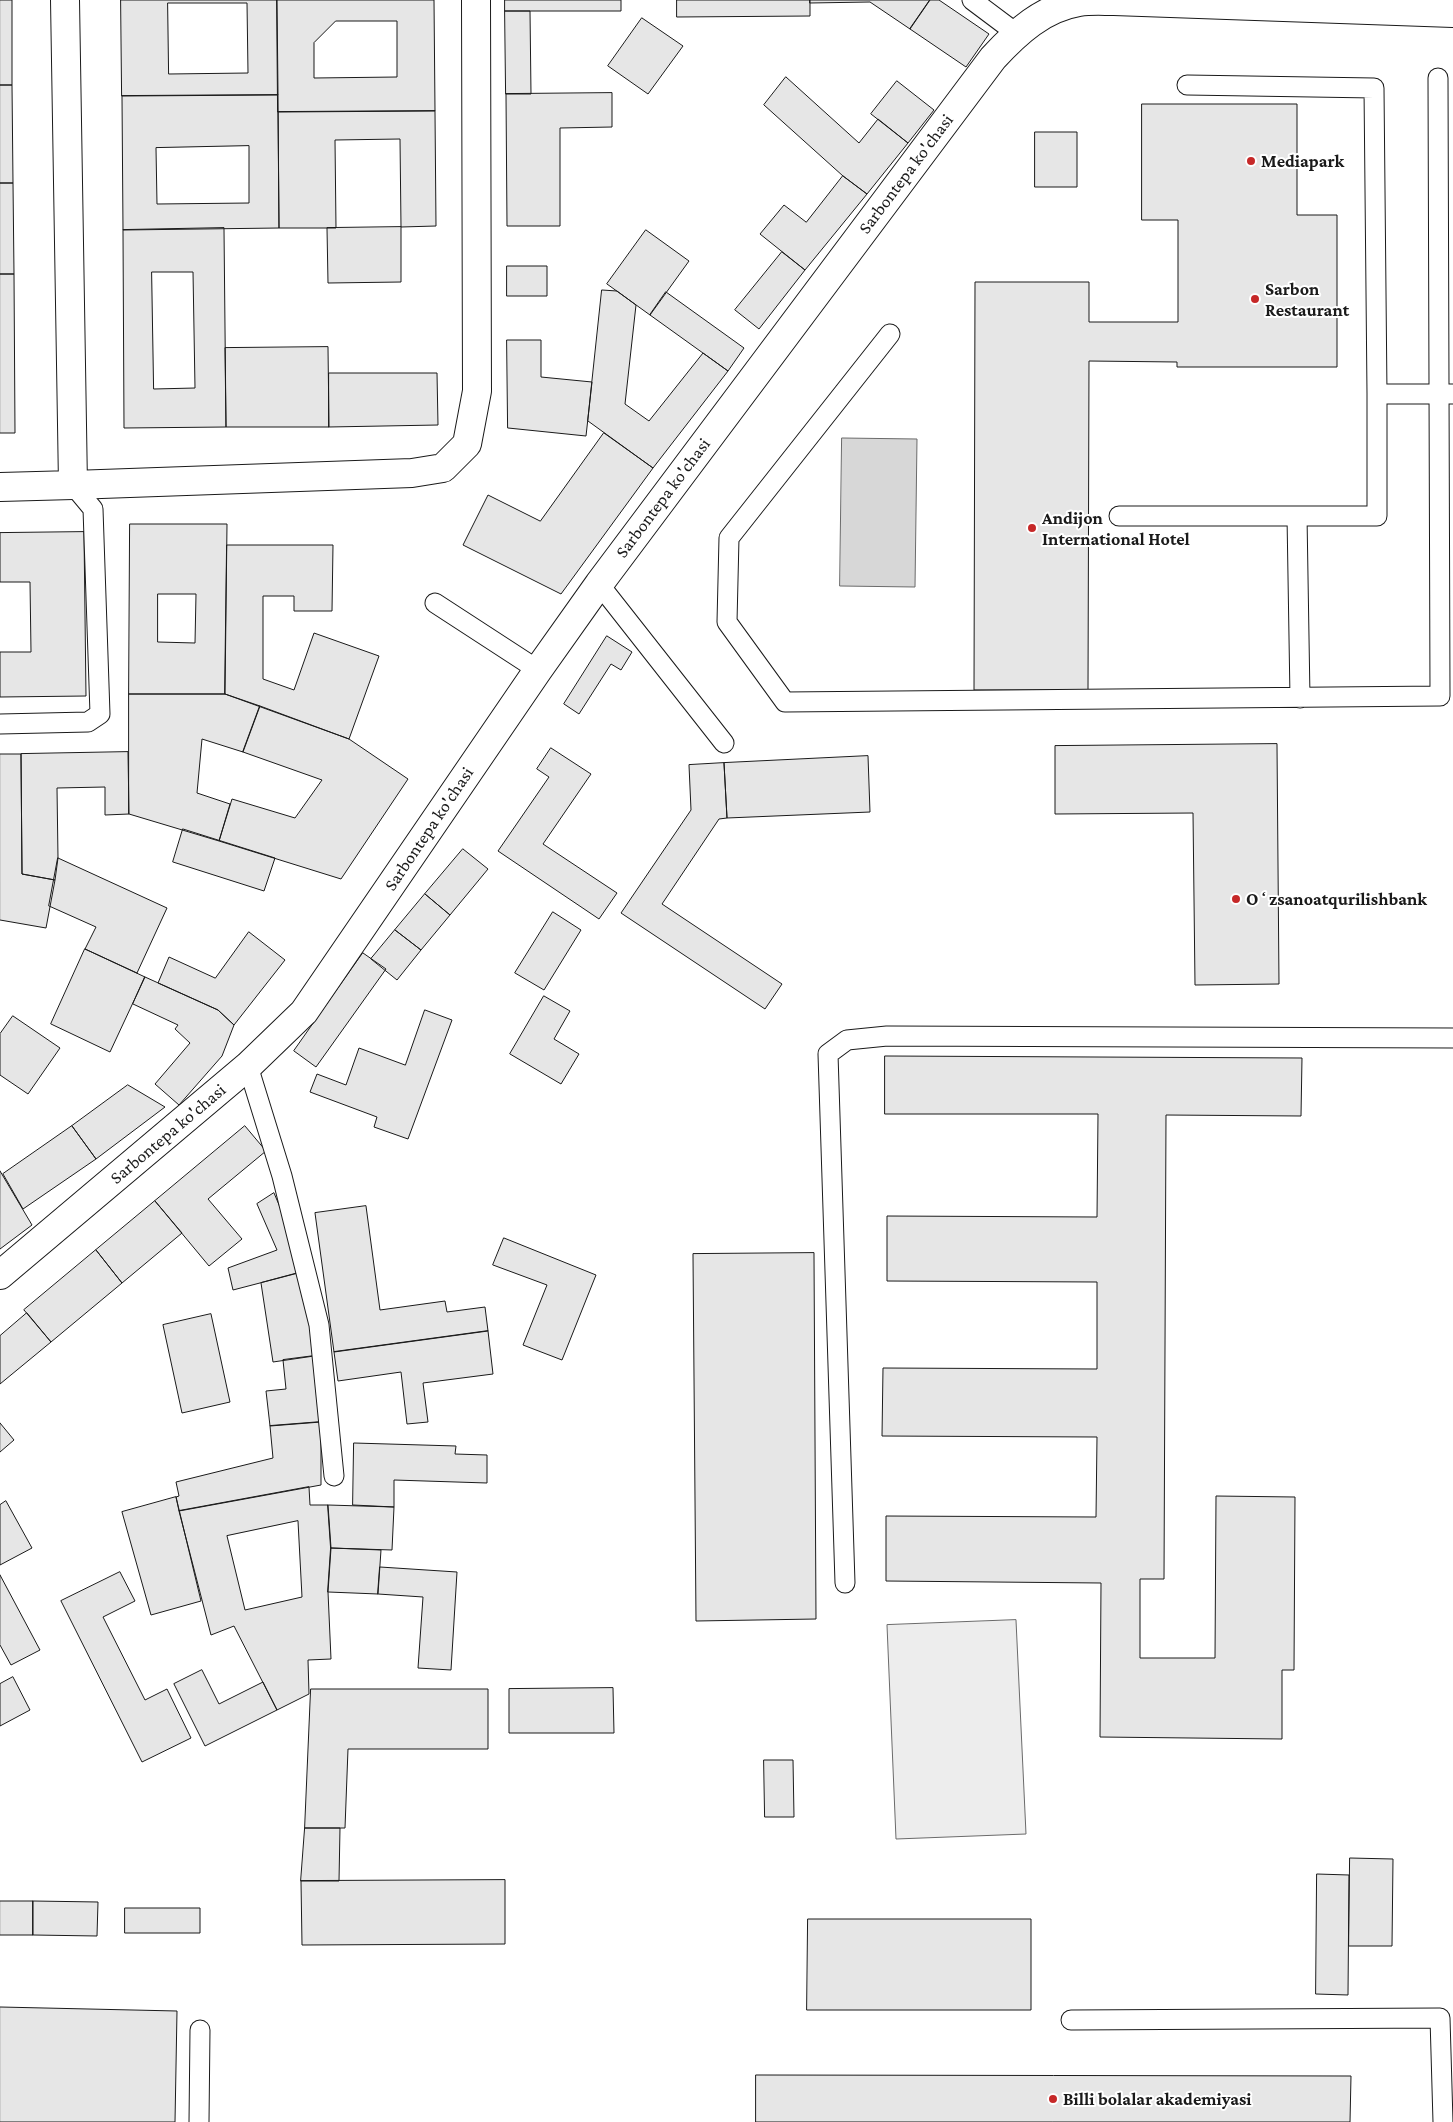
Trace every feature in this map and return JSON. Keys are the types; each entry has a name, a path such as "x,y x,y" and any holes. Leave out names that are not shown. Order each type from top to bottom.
{"street":[{"path":"66,0 73,485"},
{"path":"0,487 412,473 442,468 467,444 477,391 476,0"},
{"name":"Sarbontepa ko'chasi","path":"0,1276 248,1066 304,1012 599,584 993,58 1016,33 1045,13 1079,2 1211,2 1453,13"}],"lane":[{"path":"972,0 1016,33"},
{"path":"890,334 729,538 728,622 785,702 1446,696 1446,394 1438,78"},
{"path":"1120,516 1377,516 1374,88 1187,85"},
{"path":"1377,394 1446,394"},
{"path":"0,724 88,722 100,714 92,509 73,485"},
{"path":"1297,516 1300,698"},
{"path":"599,584 724,744"},
{"path":"435,603 538,670"},
{"path":"845,1584 828,1054 847,1040 887,1036 1453,1038"},
{"path":"248,1066 282,1176 319,1325 334,1476"},
{"path":"1071,2020 1440,2018 1443,2122"},
{"path":"199,2122 200,2030"}],"shaded area":[{"path":"842,438 917,439 915,587 840,586"},
{"path":"1016,1620 1026,1834 896,1839 887,1625"}],"building":[{"path":"0,0 12,0 12,85 0,85"},
{"path":"121,0 277,0 278,95 122,96","holes":["168,3 247,3 248,73 169,74"]},
{"path":"277,0 434,0 435,111 278,112","holes":["336,21 397,21 397,77 314,78 314,43"]},
{"path":"505,0 621,0 621,11 505,11"},
{"path":"677,0 810,0 810,16 677,17"},
{"path":"810,0 930,0 910,29 870,2 810,3"},
{"path":"930,0 939,0 989,34 966,67 910,29"},
{"path":"505,11 530,11 531,94 506,94"},
{"path":"642,18 683,46 648,94 608,66"},
{"path":"786,77 859,143 878,119 908,143 867,194 843,176 764,105"},
{"path":"897,81 934,110 908,143 871,114"},
{"path":"0,85 12,85 13,183 0,183"},
{"path":"612,93 612,127 560,128 560,226 507,226 506,94"},
{"path":"278,95 279,228 123,230 122,96","holes":["249,146 249,203 157,204 156,148"]},
{"name":"Andijon International Hotel","path":"1142,104 1297,104 1297,215 1337,215 1337,367 1177,367 1177,362 1089,361 1088,690 974,690 975,282 1089,282 1089,322 1178,322 1178,220 1142,220"},
{"path":"435,111 436,226 401,227 400,139 335,140 336,228 279,228 278,112"},
{"path":"1035,132 1077,132 1077,187 1035,187"},
{"path":"843,176 867,194 805,270 760,234 784,205 806,222"},
{"path":"0,183 13,183 14,274 0,274"},
{"path":"401,227 401,282 328,283 327,228"},
{"path":"224,228 226,427 124,428 123,230","holes":["152,272 193,272 195,388 154,389"]},
{"path":"646,230 689,261 650,315 607,284"},
{"path":"782,252 805,270 759,329 735,310"},
{"path":"507,266 547,266 547,296 507,296"},
{"path":"0,274 14,274 15,433 0,433"},
{"path":"602,290 617,291 636,305 625,404 649,421 703,353 728,371 653,468 588,421"},
{"path":"666,292 744,348 728,371 650,315"},
{"path":"507,340 541,340 541,377 592,382 586,436 508,428"},
{"path":"328,347 329,427 226,427 225,348"},
{"path":"329,373 437,373 438,425 329,427"},
{"path":"604,433 653,468 561,594 463,545 488,495 540,521"},
{"path":"130,524 227,524 225,694 129,694","holes":["158,594 196,594 195,643 158,642"]},
{"path":"84,532 86,696 0,697 0,652 31,652 30,582 0,582 0,533"},
{"path":"227,545 333,545 332,611 294,611 294,596 263,596 263,679 294,690 314,633 379,656 349,739 225,694"},
{"path":"607,636 632,652 621,670 611,664 579,714 564,704"},
{"path":"129,694 225,694 260,706 243,752 202,739 197,793 230,804 219,841 129,814"},
{"path":"260,706 349,739 408,779 341,879 219,841 232,799 295,818 322,780 243,752"},
{"name":"Oʻzsanoatqurilishbank","path":"1277,744 1279,984 1195,985 1193,813 1055,814 1055,746"},
{"path":"551,748 591,774 543,844 617,893 599,919 498,851 549,777 537,769"},
{"path":"128,752 129,814 105,815 105,787 57,788 58,858 55,880 22,874 21,754"},
{"path":"0,754 21,754 22,874 55,880 46,928 0,920"},
{"path":"868,756 870,812 727,818 724,763"},
{"path":"724,763 727,818 719,819 662,904 782,984 765,1009 621,913 691,810 689,765"},
{"path":"183,829 275,858 264,891 173,862"},
{"path":"463,849 488,869 450,915 425,894"},
{"path":"58,858 167,908 137,973 85,949 96,927 49,906"},
{"path":"425,894 450,915 421,950 395,930"},
{"path":"553,912 581,930 544,990 515,973"},
{"path":"395,930 421,950 397,980 371,959"},
{"path":"249,932 285,960 234,1025 218,1010 158,983 169,957 215,978"},
{"path":"85,949 145,977 110,1052 51,1024"},
{"path":"363,953 386,969 316,1067 294,1051"},
{"path":"145,977 218,1010 234,1025 222,1056 179,1105 155,1084 190,1043 175,1029 178,1025 133,1004"},
{"path":"544,996 570,1011 554,1039 579,1054 561,1084 510,1054"},
{"path":"425,1010 452,1020 408,1139 374,1127 377,1117 310,1092 317,1074 346,1085 359,1048 405,1065"},
{"path":"13,1016 60,1048 28,1094 0,1075 0,1034"},
{"path":"885,1056 1302,1058 1301,1116 1166,1115 1164,1579 1140,1579 1140,1658 1215,1658 1216,1496 1295,1497 1294,1670 1282,1670 1282,1739 1100,1737 1101,1583 886,1581 886,1516 1096,1517 1097,1437 882,1436 883,1368 1097,1369 1097,1282 887,1281 887,1216 1097,1217 1098,1114 885,1114"},
{"path":"128,1085 165,1107 96,1159 72,1126"},
{"path":"72,1126 96,1159 23,1209 3,1174"},
{"path":"245,1126 266,1151 208,1199 242,1239 209,1266 155,1201"},
{"path":"0,1171 32,1225 0,1249"},
{"path":"274,1193 294,1240 302,1272 233,1290 228,1268 277,1250 257,1204"},
{"path":"155,1201 182,1233 122,1283 96,1250"},
{"path":"366,1206 380,1310 445,1301 447,1312 485,1307 488,1331 334,1352 315,1213"},
{"path":"504,1238 596,1275 562,1360 523,1345 547,1285 493,1265"},
{"path":"96,1250 122,1283 51,1342 24,1310"},
{"path":"814,1253 816,1619 696,1621 693,1254"},
{"path":"302,1272 314,1356 273,1362 261,1283"},
{"path":"27,1313 51,1342 0,1384 0,1336"},
{"path":"211,1314 230,1402 182,1413 163,1325"},
{"path":"488,1331 493,1374 423,1383 428,1422 407,1424 401,1372 338,1381 334,1352"},
{"path":"314,1356 321,1422 270,1426 266,1391 286,1389 283,1360"},
{"path":"321,1422 321,1485 179,1511 176,1497 179,1496 176,1482 273,1458 270,1426"},
{"path":"0,1423 14,1440 0,1452"},
{"path":"354,1443 456,1446 455,1454 487,1455 487,1483 394,1480 394,1507 353,1505"},
{"path":"309,1487 310,1505 328,1505 331,1548 328,1592 331,1659 308,1660 309,1694 277,1710 234,1626 211,1635 179,1511","holes":["298,1521 302,1597 245,1610 227,1536"]},
{"path":"176,1497 201,1601 151,1615 122,1512"},
{"path":"6,1501 32,1548 0,1565 0,1505"},
{"path":"328,1505 394,1507 392,1550 331,1548"},
{"path":"331,1548 381,1550 378,1594 328,1592"},
{"path":"380,1567 457,1572 451,1670 418,1668 423,1597 378,1594"},
{"path":"120,1572 135,1601 103,1617 145,1700 167,1689 191,1738 142,1762 61,1601"},
{"path":"0,1575 40,1650 11,1665 0,1645"},
{"path":"202,1670 219,1704 263,1682 277,1710 205,1746 174,1684"},
{"path":"13,1677 30,1710 0,1726 0,1684"},
{"path":"613,1688 614,1733 509,1733 509,1689"},
{"path":"311,1689 488,1689 488,1749 348,1749 345,1828 305,1828"},
{"path":"764,1760 793,1760 794,1817 765,1817"},
{"path":"305,1828 340,1828 339,1881 301,1881"},
{"path":"1350,1858 1393,1859 1392,1946 1349,1946"},
{"path":"1317,1874 1349,1875 1348,1995 1316,1994"},
{"path":"505,1880 505,1944 302,1945 301,1881"},
{"path":"0,1901 33,1901 33,1935 0,1935"},
{"path":"33,1901 98,1902 97,1936 33,1935"},
{"path":"125,1908 200,1908 200,1933 125,1933"},
{"path":"808,1919 1031,1919 1031,2010 807,2010"},
{"path":"0,2007 177,2011 175,2122 0,2122"},
{"name":"Billi bolalar akademiyasi","path":"756,2075 1351,2076 1350,2122 756,2122"}],"place":[{"name":"Mediapark","path":"1251,161"},
{"name":"Sarbon Restaurant","path":"1255,299"},
{"name":"Andijon International Hotel","path":"1032,528"},
{"name":"Oʻzsanoatqurilishbank","path":"1236,899"},
{"name":"Billi bolalar akademiyasi","path":"1053,2099"}]}
